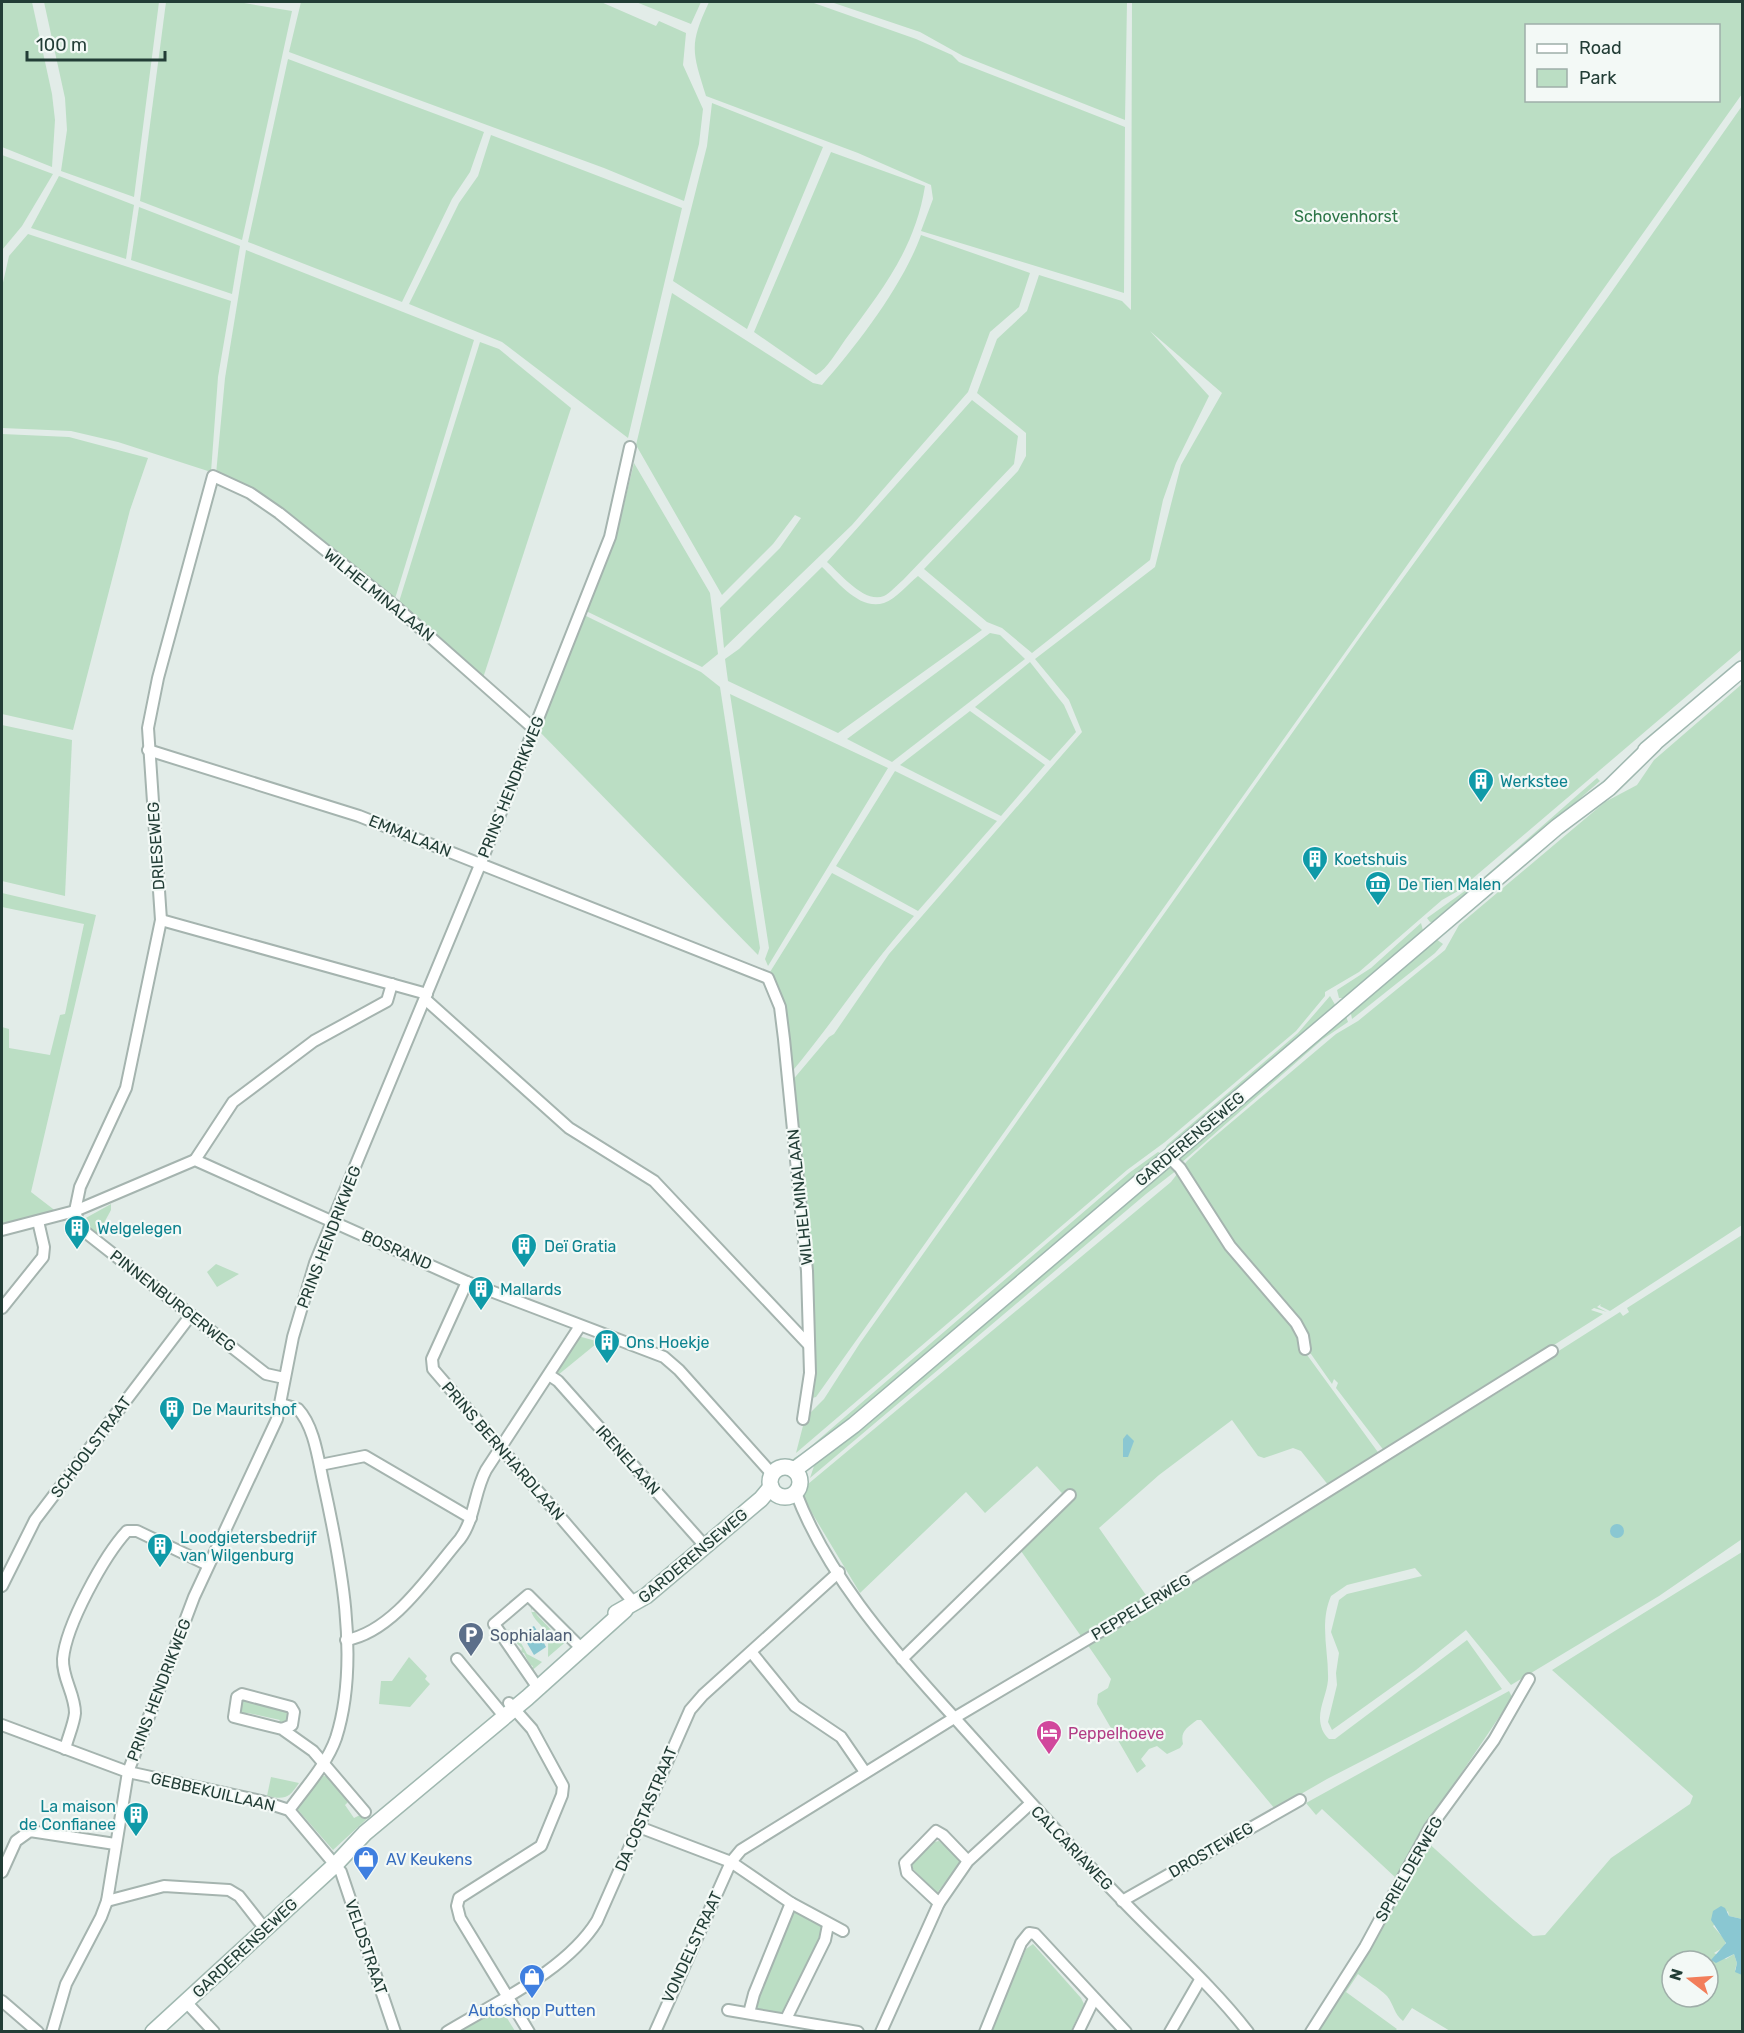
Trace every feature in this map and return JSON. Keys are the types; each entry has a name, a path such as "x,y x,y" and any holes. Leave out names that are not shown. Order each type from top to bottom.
{"main road":[{"name":"GARDERENSEWEG","path":"796,1473 1557,827 1609,788 1654,744 1743,669"},
{"path":"784,1468 796,1473 800,1485 777,1488 784,1468"},
{"name":"GARDERENSEWEG","path":"153,2031 336,1863 365,1833 383,1820 580,1646 777,1488"}],"street":[{"name":"PRINS HENDRIKWEG","path":"52,2031 66,1984 107,1901 128,1772 208,1565 272,1432 281,1404 293,1337 315,1263 480,865 610,537 630,447"},
{"name":"WILHELMINALAAN","path":"213,476 250,494 279,513 395,606 534,729"},
{"name":"DRIESEWEG","path":"75,1211 80,1187 126,1088 160,920 159,873 148,728 158,678 213,476"},
{"name":"EMMALAAN","path":"148,750 359,816 768,978"},
{"path":"160,920 392,984 426,996 569,1128 654,1181 808,1344"},
{"name":"WILHELMINALAAN","path":"768,978 780,1007 807,1271 810,1373 803,1419"},
{"path":"2,1230 75,1211 195,1160 234,1102 314,1041 387,1001 392,984"},
{"path":"1169,1157 1180,1168 1230,1246 1296,1323 1303,1336 1305,1348"},
{"name":"BOSRAND","path":"195,1160 467,1282 664,1357 760,1460 777,1488"},
{"name":"PINNENBURGERWEG","path":"75,1211 80,1228 266,1374 284,1378"},
{"path":"2,1308 42,1257 44,1247 38,1221"},
{"name":"PRINS BERNHARDLAAN","path":"467,1282 432,1359 433,1369 501,1448 630,1607"},
{"name":"SCHOOLSTRAAT","path":"2,1586 35,1521 190,1315"},
{"path":"346,1640 362,1636 388,1620 460,1539 471,1518 480,1481 580,1326"},
{"name":"PEPPELERWEG","path":"731,1862 741,1850 865,1772 1152,1601 1552,1351"},
{"name":"IRENELAAN","path":"549,1375 558,1381 705,1546"},
{"path":"281,1404 298,1409 302,1413 309,1427 320,1465 342,1577 346,1640 342,1705 336,1737 324,1762 289,1810"},
{"path":"320,1465 365,1456 471,1518"},
{"name":"CALCARIAWEG","path":"777,1488 803,1510 861,1608 902,1659 1030,1804 1248,2031"},
{"path":"902,1659 1070,1496"},
{"path":"65,1749 75,1713 65,1676 63,1660 66,1643 82,1604 115,1545 127,1531 137,1531 208,1565"},
{"name":"DA COSTASTRAAT","path":"447,2031 557,1964 587,1938 597,1921 690,1710 703,1695 839,1572"},
{"path":"536,1685 494,1624 528,1595 580,1646"},
{"path":"752,1653 795,1706 841,1737 865,1772"},
{"path":"457,1659 507,1710 532,1729 563,1786 562,1795 541,1846 459,1899 457,1906 460,1918 529,2031"},
{"name":"SPRIELDERWEG","path":"1311,2031 1365,1947 1429,1829 1494,1740 1529,1679"},
{"path":"282,1729 288,1729 292,1725 294,1712 291,1707 242,1694 237,1696 233,1712 236,1718 282,1729 324,1762 365,1812"},
{"name":"GEBBEKUILLAAN","path":"2,1725 128,1772 289,1810 336,1863"},
{"name":"DROSTEWEG","path":"1122,1900 1300,1800"},
{"path":"881,2031 939,1903 968,1861 1030,1804"},
{"path":"639,1827 731,1862 791,1903 828,1925 843,1931"},
{"path":"2,1872 16,1841 30,1831 116,1844"},
{"path":"939,1903 907,1872 905,1863 936,1831 943,1835 968,1861"},
{"name":"VONDELSTRAAT","path":"655,2031 731,1862"},
{"name":"VELDSTRAAT","path":"336,1863 395,2031"},
{"path":"107,1901 164,1886 229,1890 239,1896 265,1929"},
{"path":"749,2013 754,1994 791,1903"},
{"path":"786,2019 825,1940 828,1925"},
{"path":"985,2031 1022,1943 1029,1934 1035,1934 1126,2031"},
{"path":"1170,2031 1200,1980"},
{"path":"1078,2031 1094,1999"},
{"path":"2,2001 38,2031"},
{"path":"186,2002 214,2031"},
{"path":"728,2010 858,2031"}],"green space":[{"path":"2,2 32,2 52,94 55,120 52,167 2,147"},
{"path":"44,2 159,2 134,197 61,171 67,130 65,98"},
{"path":"166,2 238,2 292,11 242,240 140,201"},
{"path":"301,2 601,2 656,26 659,21 686,33 683,65 703,109 699,144 684,201 604,168 289,52"},
{"path":"636,2 701,2 691,24"},
{"path":"709,2 811,2 916,39 952,55 959,62 1125,127 1124,293 921,231 933,199 931,185 858,153 706,96 695,48 698,28"},
{"path":"831,2 1127,2 1125,120 963,56 920,32"},
{"name":"Schovenhorst","path":"1132,2 1742,2 1742,94 816,1397 812,1398 791,1082 834,1034 889,954 1082,732 1069,700 1035,659 1155,567 1181,465 1222,393 1150,331 1209,396 1176,463 1163,500 1150,560 1032,653 1002,628 987,622 924,569 1018,471 1026,456 1026,433 977,393 997,339 1027,311 1039,275 1122,301 1131,310"},
{"path":"288,59 484,132 470,172 452,199 402,302 248,242"},
{"path":"712,103 823,147 747,329 673,281 707,146"},
{"path":"1742,106 1742,649 1458,891 1442,900 1359,972 1325,992 1325,996 1296,1031 1165,1142 1127,1170 796,1453 805,1418 824,1399 860,1343 1363,633 1608,297"},
{"path":"491,135 682,208 628,438 502,342 409,304 459,203 478,176"},
{"path":"831,152 925,186 913,230 895,268 832,359 816,375 754,332"},
{"path":"2,155 53,174 22,226 2,250"},
{"path":"59,176 134,205 126,259 31,228"},
{"path":"139,207 240,246 232,294 131,260"},
{"path":"28,234 231,301 218,377 211,472 118,442 71,431 2,428 2,287 9,256"},
{"path":"921,235 1030,273 1019,307 990,332 968,392 852,525 724,648 720,608 780,548 801,518 795,515 773,544 722,595 636,445 672,293 813,383 822,385 891,294"},
{"path":"246,250 474,340 394,602 216,474 225,378"},
{"path":"480,342 499,349 571,408 483,678 398,605"},
{"path":"972,400 1018,436 1014,464 891,591 884,596 868,596 845,580 827,562"},
{"path":"2,434 69,437 148,458 130,510 73,730 2,714"},
{"path":"634,463 710,593 718,654 702,667 586,611 616,537"},
{"path":"822,567 850,594 866,603 875,604 884,603 893,598 918,576 982,630 838,733 728,681 725,659 739,649"},
{"path":"584,615 701,672 720,687 760,948 758,955 538,730"},
{"path":"990,633 1000,635 1025,659 892,762 847,739"},
{"path":"1030,662 1064,705 1076,732 1050,761 975,707"},
{"path":"1742,684 1742,1225 1610,1311 1600,1306 1601,1304 1597,1307 1607,1312 1594,1308 1591,1310 1603,1314 1385,1452 1336,1388 1338,1383 1334,1379 1332,1384 1311,1354 1302,1348 1380,1455 1329,1486 1301,1451 1293,1448 1264,1458 1258,1456 1232,1420 1159,1475 1099,1528 1148,1598 1083,1639 1021,1551 1071,1503 1037,1466 985,1513 966,1492 860,1593 803,1498 802,1489 1171,1182 1187,1161 1208,1142 1336,1034 1358,1021 1445,950 1459,925 1605,802 1637,785 1654,760"},
{"path":"730,694 888,768 768,966 765,959 769,948"},
{"path":"970,711 1045,765 1001,816 900,765"},
{"path":"2,725 72,740 65,896 2,881"},
{"path":"895,771 997,821 918,911 836,866"},
{"path":"1597,778 1600,781 1437,923 1430,922 1427,918 1483,878"},
{"path":"832,873 914,916 790,1074 783,1007 770,972"},
{"path":"2,893 96,915 31,1192 57,1212 2,1225 2,1027 9,1029 9,1048 50,1055 60,1015 65,1014 84,924 2,907"},
{"path":"1421,923 1424,934 1345,998 1339,998 1337,990 1371,968"},
{"path":"1436,939 1443,944 1435,953 1352,1019 1350,1009"},
{"path":"1330,996 1337,1008 1168,1153 1165,1149 1167,1145 1298,1033"},
{"path":"1345,1013 1348,1022 1323,1039 1180,1164 1178,1162 1178,1155"},
{"path":"1158,1152 1165,1155 887,1390 790,1465 794,1458 803,1453 1129,1173"},
{"path":"1168,1164 1177,1170 810,1478 814,1466 865,1420"},
{"path":"111,1204 111,1210 98,1234 86,1225 84,1219"},
{"path":"1742,1235 1742,1539 1659,1596 1511,1685 1466,1630 1416,1670 1332,1730 1328,1722 1337,1685 1339,1653 1331,1632 1339,1600 1347,1594 1422,1576 1415,1568 1347,1585 1331,1596 1327,1606 1325,1638 1328,1680 1320,1718 1322,1730 1329,1739 1335,1739 1467,1640 1502,1689 1327,1779 1275,1809 1201,1720 1197,1720 1185,1730 1183,1744 1180,1748 1167,1754 1157,1746 1149,1749 1141,1759 1146,1766 1137,1773 1097,1704 1098,1694 1108,1688 1111,1679 1087,1644 1517,1381 1516,1378 1620,1312 1623,1316 1629,1312 1627,1308"},
{"path":"216,1264 239,1274 217,1287 207,1272"},
{"path":"578,1336 596,1341 596,1344 558,1375 557,1370"},
{"path":"1742,1552 1742,1919 1729,1916 1728,1911 1713,1926 1726,1941 1724,1947 1720,1949 1660,1949 1660,2009 1720,2009 1720,1956 1726,1959 1734,1954 1737,1963 1735,1970 1742,1974 1742,2031 1450,2031 1412,2008 1403,2021 1387,1996 1358,1974 1346,1992 1397,2029 1395,2031 1314,2032 1426,1841 1533,1936 1545,1935 1611,1858 1690,1804 1693,1796 1552,1670"},
{"path":"532,1612 535,1612 554,1635 565,1635 569,1639 548,1657 546,1633"},
{"path":"510,1630 515,1632 527,1654 542,1662 529,1673 533,1666 521,1652 522,1648 512,1639"},
{"path":"409,1657 427,1676 425,1679 430,1684 410,1707 379,1704 381,1681 392,1681"},
{"path":"1509,1691 1512,1697 1508,1704 1429,1821 1396,1878 1322,1809 1316,1815 1306,1803"},
{"path":"241,1699 289,1709 289,1722 276,1725 280,1720 248,1713 241,1717 236,1710"},
{"path":"321,1775 328,1777 348,1802 345,1805 354,1818 368,1811 371,1815 333,1850 298,1810 298,1806"},
{"path":"271,1777 299,1783 286,1797 267,1796"},
{"path":"939,1841 962,1860 937,1893 913,1869 911,1862 934,1842"},
{"path":"794,1909 823,1926 821,1939 784,2014 755,2010 758,1995"},
{"path":"1033,1944 1084,2004 1071,2031 991,2031 1026,1949"},
{"path":"506,2003 514,2013 507,2018 515,2031 453,2032"}],"water":[{"path":"1127,1434 1134,1441 1128,1457 1123,1457 1123,1439"},
{"path":"1617,1524 1622,1526 1624,1531 1622,1536 1617,1538 1612,1536 1610,1531 1612,1526"},
{"path":"534,1626 545,1639 543,1641 546,1647 534,1655 521,1633"},
{"path":"1721,1906 1725,1908 1729,1916 1742,1919 1742,1975 1735,1972 1737,1963 1734,1954 1720,1961 1720,1950 1726,1943 1711,1920 1713,1911"}],"place":[{"name":"Werkstee","path":"1481,804"},
{"name":"Koetshuis","path":"1315,882"},
{"name":"De Tien Malen","path":"1378,907"},
{"name":"Welgelegen","path":"77,1251"},
{"name":"Deï Gratia","path":"524,1269"},
{"name":"Mallards","path":"481,1312"},
{"name":"Ons Hoekje","path":"607,1365"},
{"name":"De Mauritshof","path":"172,1432"},
{"name":"Loodgietersbedrijf van Wilgenburg","path":"160,1569"},
{"name":"Sophialaan","path":"471,1658"},
{"name":"Peppelhoeve","path":"1049,1756"},
{"name":"La maison de Confianee","path":"136,1838"},
{"name":"AV Keukens","path":"366,1882"},
{"name":"Autoshop Putten","path":"532,2000"}]}
